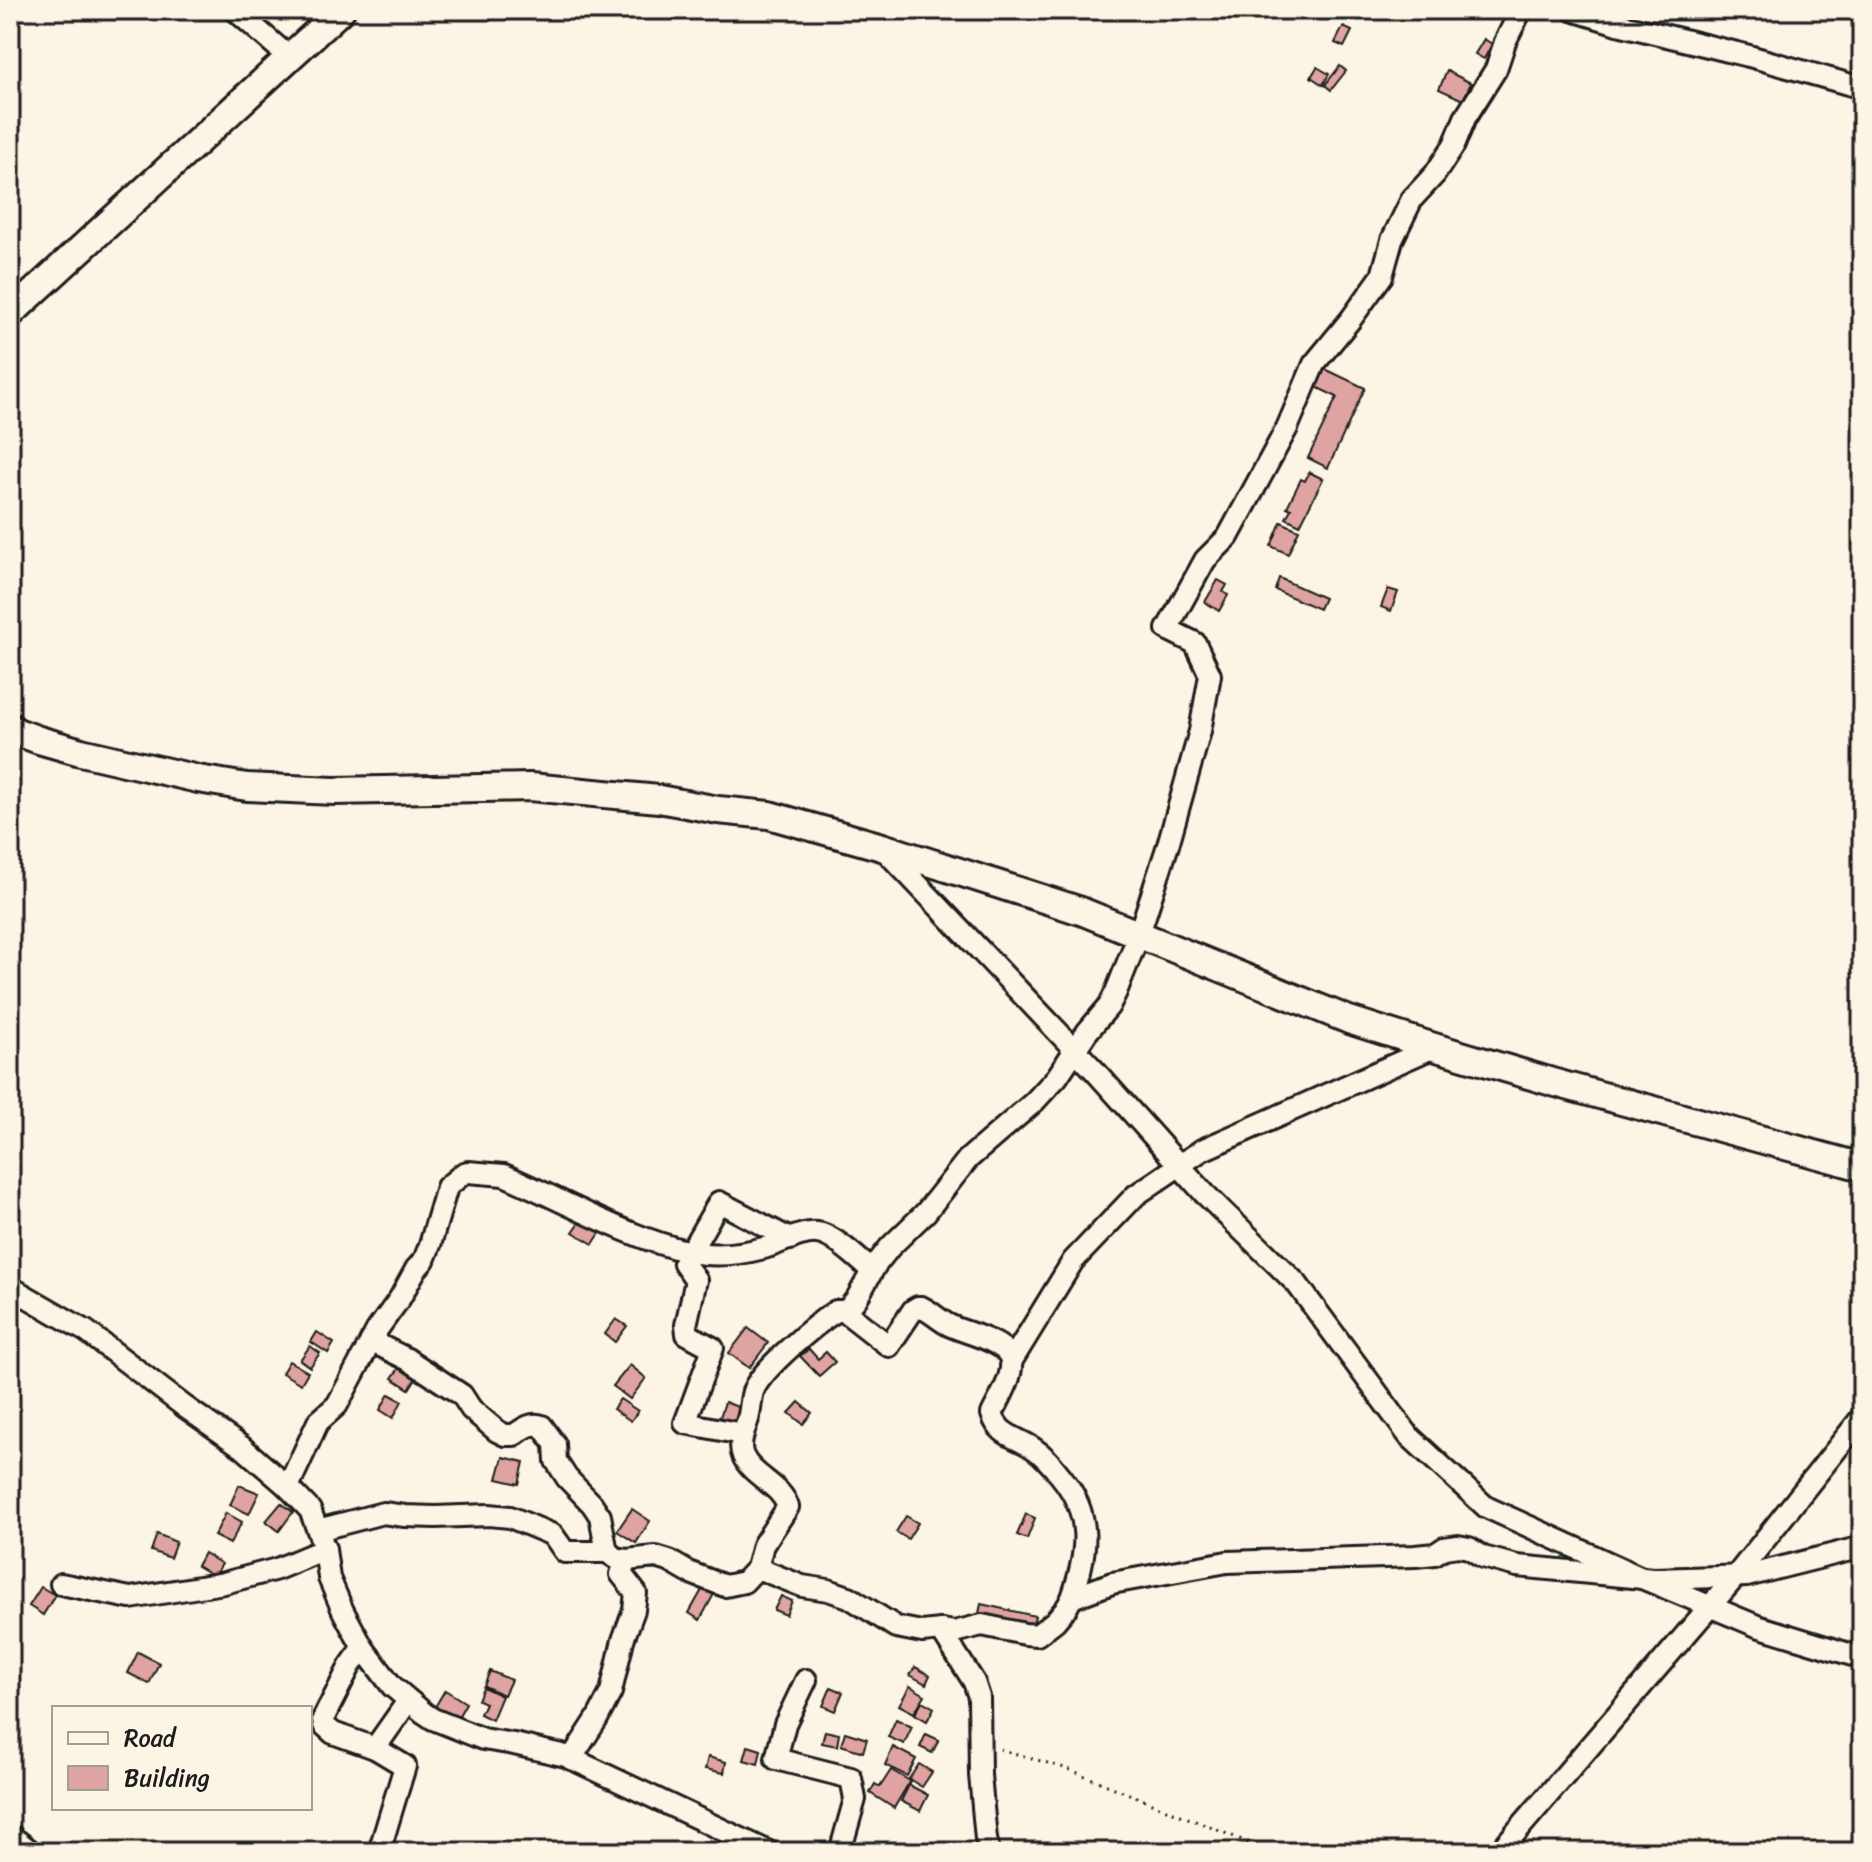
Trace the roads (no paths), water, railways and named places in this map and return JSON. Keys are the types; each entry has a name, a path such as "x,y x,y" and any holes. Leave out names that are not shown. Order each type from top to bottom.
{"street":[{"path":"235,10 290,58"},
{"path":"10,314 341,10"},
{"path":"844,1311 857,1298 890,1247 926,1212 968,1159 1034,1102 1057,1077 1109,1006 1139,934 1168,845 1200,731 1210,675 1195,643 1167,629 1205,560 1228,537 1287,428 1314,364 1382,276 1392,240 1412,199 1435,174 1454,145 1465,118 1496,69 1521,10"},
{"path":"1572,10 1862,88"},
{"path":"10,727 81,752 247,787 334,791 530,787 659,799 769,815 882,847 1081,911 1349,1020 1552,1082 1862,1167"},
{"path":"882,847 1076,1050 1205,1194 1297,1284 1409,1436 1486,1507 1757,1626 1862,1658"},
{"path":"757,1568 802,1586 849,1597 896,1627 922,1632 954,1632 982,1625 1037,1635 1055,1621 1072,1598 1083,1560 1083,1517 1073,1492 1046,1459 998,1428 992,1414 1007,1381 1011,1362 1073,1261 1136,1195 1202,1150 1434,1047"},
{"path":"288,1487 318,1422 337,1405 371,1341 424,1260 447,1187 464,1173 504,1175 618,1226 690,1252 733,1253 764,1248 813,1232 820,1233 872,1271"},
{"path":"742,1434 685,1423 713,1348 687,1334 686,1325 696,1280 684,1263 719,1202 790,1239"},
{"path":"10,1287 86,1331 242,1447 288,1487 310,1510 321,1539 329,1578 363,1648 392,1686 408,1701 433,1719 483,1739 571,1759 769,1852"},
{"path":"61,1584 130,1598 224,1583 277,1569 321,1539 383,1513 510,1517 553,1535 565,1552 656,1557 725,1586 744,1582 757,1568 763,1545 788,1507 778,1490 744,1458 742,1434 755,1388 791,1347 833,1312 844,1311 889,1346 913,1310 921,1307 949,1325 992,1342 1008,1353 1011,1362"},
{"path":"371,1341 407,1359 462,1395 479,1417 505,1435 514,1435 533,1424 542,1426 555,1444 556,1461 600,1516 621,1574 636,1593 634,1610 623,1640 611,1692 571,1759"},
{"path":"1499,1852 1736,1576 1862,1417"},
{"path":"1072,1598 1112,1583 1227,1562 1415,1556 1435,1554 1444,1548 1458,1546 1517,1566 1642,1578 1762,1573 1862,1547"},
{"path":"941,1630 974,1682 979,1697 983,1808 989,1852"},
{"path":"363,1648 350,1666 323,1719 324,1725 333,1733 375,1748 405,1766 379,1852"},
{"path":"806,1680 785,1724 776,1759 851,1778 855,1799 840,1852"},
{"path":"375,1748 408,1701"},
{"path":"10,1839 27,1852"}]}
